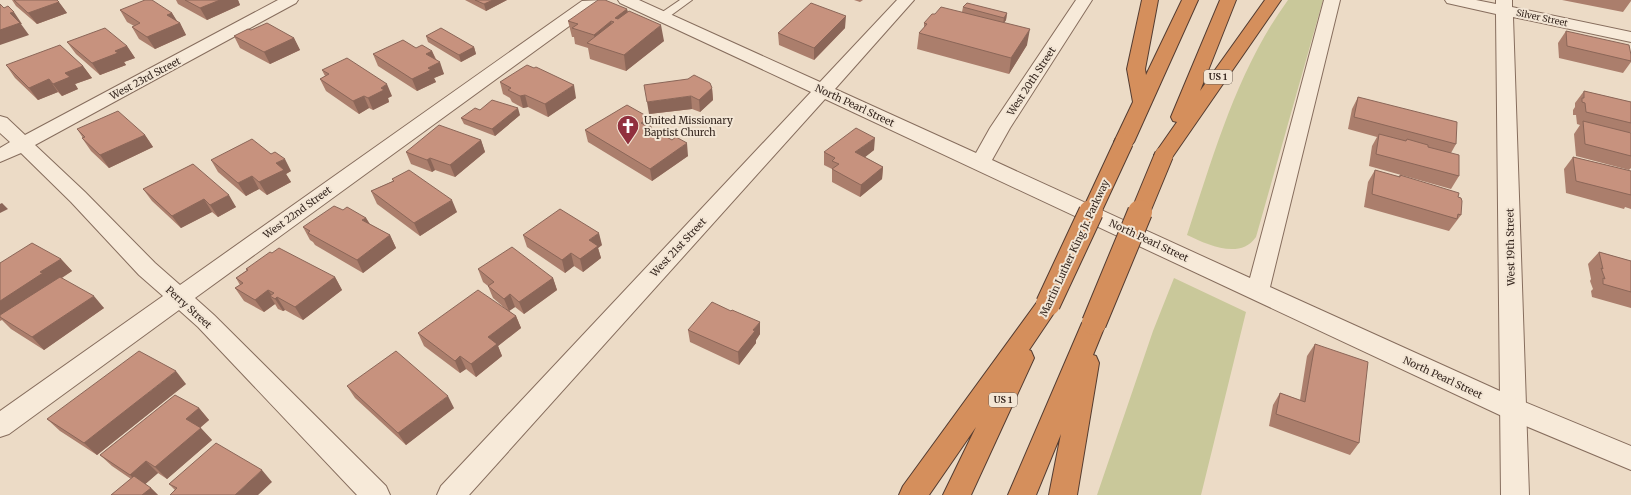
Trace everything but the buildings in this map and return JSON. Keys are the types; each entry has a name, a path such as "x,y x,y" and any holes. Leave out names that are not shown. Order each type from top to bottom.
{"highway":[{"path":"1142,101 1136,69 1150,0"},
{"name":"Martin Luther King Jr. Parkway","path":"958,495 1190,0"},
{"path":"1164,155 1228,0"},
{"name":"US 1","path":"1022,495 1164,155 1273,0"},
{"path":"913,495 1048,304"},
{"path":"1063,495 1094,323"}],"street":[{"name":"West 23rd Street","path":"0,156 290,0"},
{"name":"West 22nd Street","path":"0,426 178,296 595,0"},
{"name":"North Pearl Street","path":"626,0 1258,290 1513,409 1631,458"},
{"name":"West 21st Street","path":"451,495 906,0"},
{"name":"West 20th Street","path":"980,162 1000,128 1084,0"},
{"path":"1258,290 1332,0"},
{"name":"Silver Street","path":"1453,0 1504,5 1631,37"},
{"name":"West 19th Street","path":"1504,5 1515,495"},
{"name":"Perry Street","path":"0,122 78,196 147,268 206,321 376,495"}],"lane":[{"path":"662,17 687,0"}],"green space":[{"path":"1288,0 1323,0 1256,237 1249,244 1241,248 1233,249 1204,243 1187,235 1217,144 1228,113 1254,55"},
{"path":"1174,278 1246,312 1201,495 1097,495 1153,331"}],"place":[{"name":"United Missionary Baptist Church","path":"628,146"}]}
